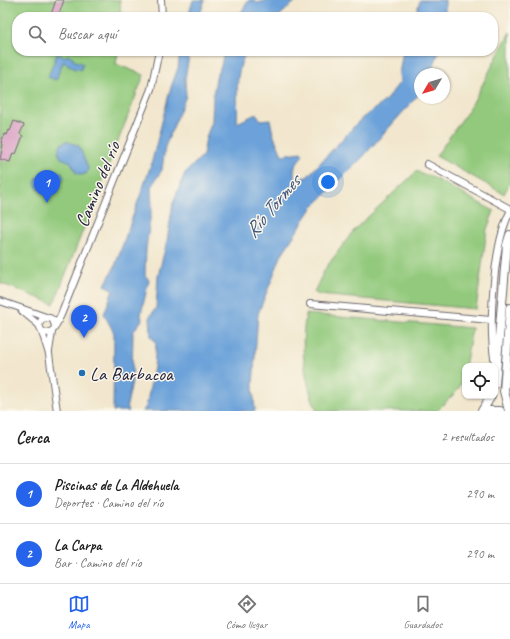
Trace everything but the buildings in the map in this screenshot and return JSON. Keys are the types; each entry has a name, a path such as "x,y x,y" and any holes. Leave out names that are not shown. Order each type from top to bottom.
{"main road":[{"path":"496,363 510,235"},
{"path":"509,411 504,391 510,308"},
{"path":"482,411 489,399"},
{"path":"489,411 500,411"}],"street":[{"path":"161,0 162,12"},
{"name":"Camino del río","path":"49,354 54,329 62,313 151,89 158,56"},
{"path":"427,164 510,209"},
{"path":"495,363 491,320 498,244 510,212"},
{"path":"0,301 53,320 54,329 42,332"},
{"path":"310,304 491,320"},
{"path":"16,307 39,325 42,332 49,354 57,411"},
{"path":"39,325 42,319 46,317"},
{"path":"506,364 510,349"}],"green space":[{"path":"0,0 120,0 121,12 12,12 12,56 117,56 116,64 144,75 54,304 0,283"},
{"path":"510,32 510,183 504,194 436,156 470,108"},
{"path":"417,171 423,175 428,175 494,211 487,229 476,309 319,295 314,292 325,269 355,229"},
{"path":"306,314 472,328 466,363 462,363 462,380 458,390 437,411 317,411 309,388 304,363 304,326"}],"water":[{"path":"193,0 205,0 201,12 189,12"},
{"path":"249,0 254,0 257,3 267,0 297,0 284,12 241,12"},
{"path":"420,0 445,0 445,12 416,12"},
{"path":"56,56 70,56 73,57 73,60 83,64 81,70 77,68 75,70 73,67 63,62 56,80 48,77"},
{"path":"179,56 189,56 185,79 186,96 165,147 162,170 151,187 152,206 146,249 145,275 149,280 141,314 142,320 133,332 132,382 127,405 129,411 113,411 114,333 104,314 113,290 105,285 115,266 151,165 170,90 178,68"},
{"name":"Río Tormes","path":"223,56 245,56 238,77 237,123 256,114 261,120 270,119 273,134 282,155 301,152 303,155 295,166 295,179 307,177 361,119 385,101 400,82 399,74 402,56 437,56 433,68 414,68 414,100 361,159 312,208 282,254 258,314 253,386 255,411 142,411 146,407 154,367 156,343 151,336 150,316 156,308 158,276 167,241 173,203 185,173 203,155 206,137 212,122 213,95 217,73 221,66"},
{"path":"66,141 79,146 88,168 87,173 82,175 76,173 71,162 61,158 58,152 61,144"},
{"path":"57,171 62,173 64,178 61,182 52,185 51,189 44,192 38,189 35,183 37,178 44,175 49,177"}],"place":[{"name":"Piscinas de La Aldehuela","path":"47,203"},
{"name":"La Carpa","path":"84,338"},
{"name":"La Barbacoa","path":"82,373"}]}
